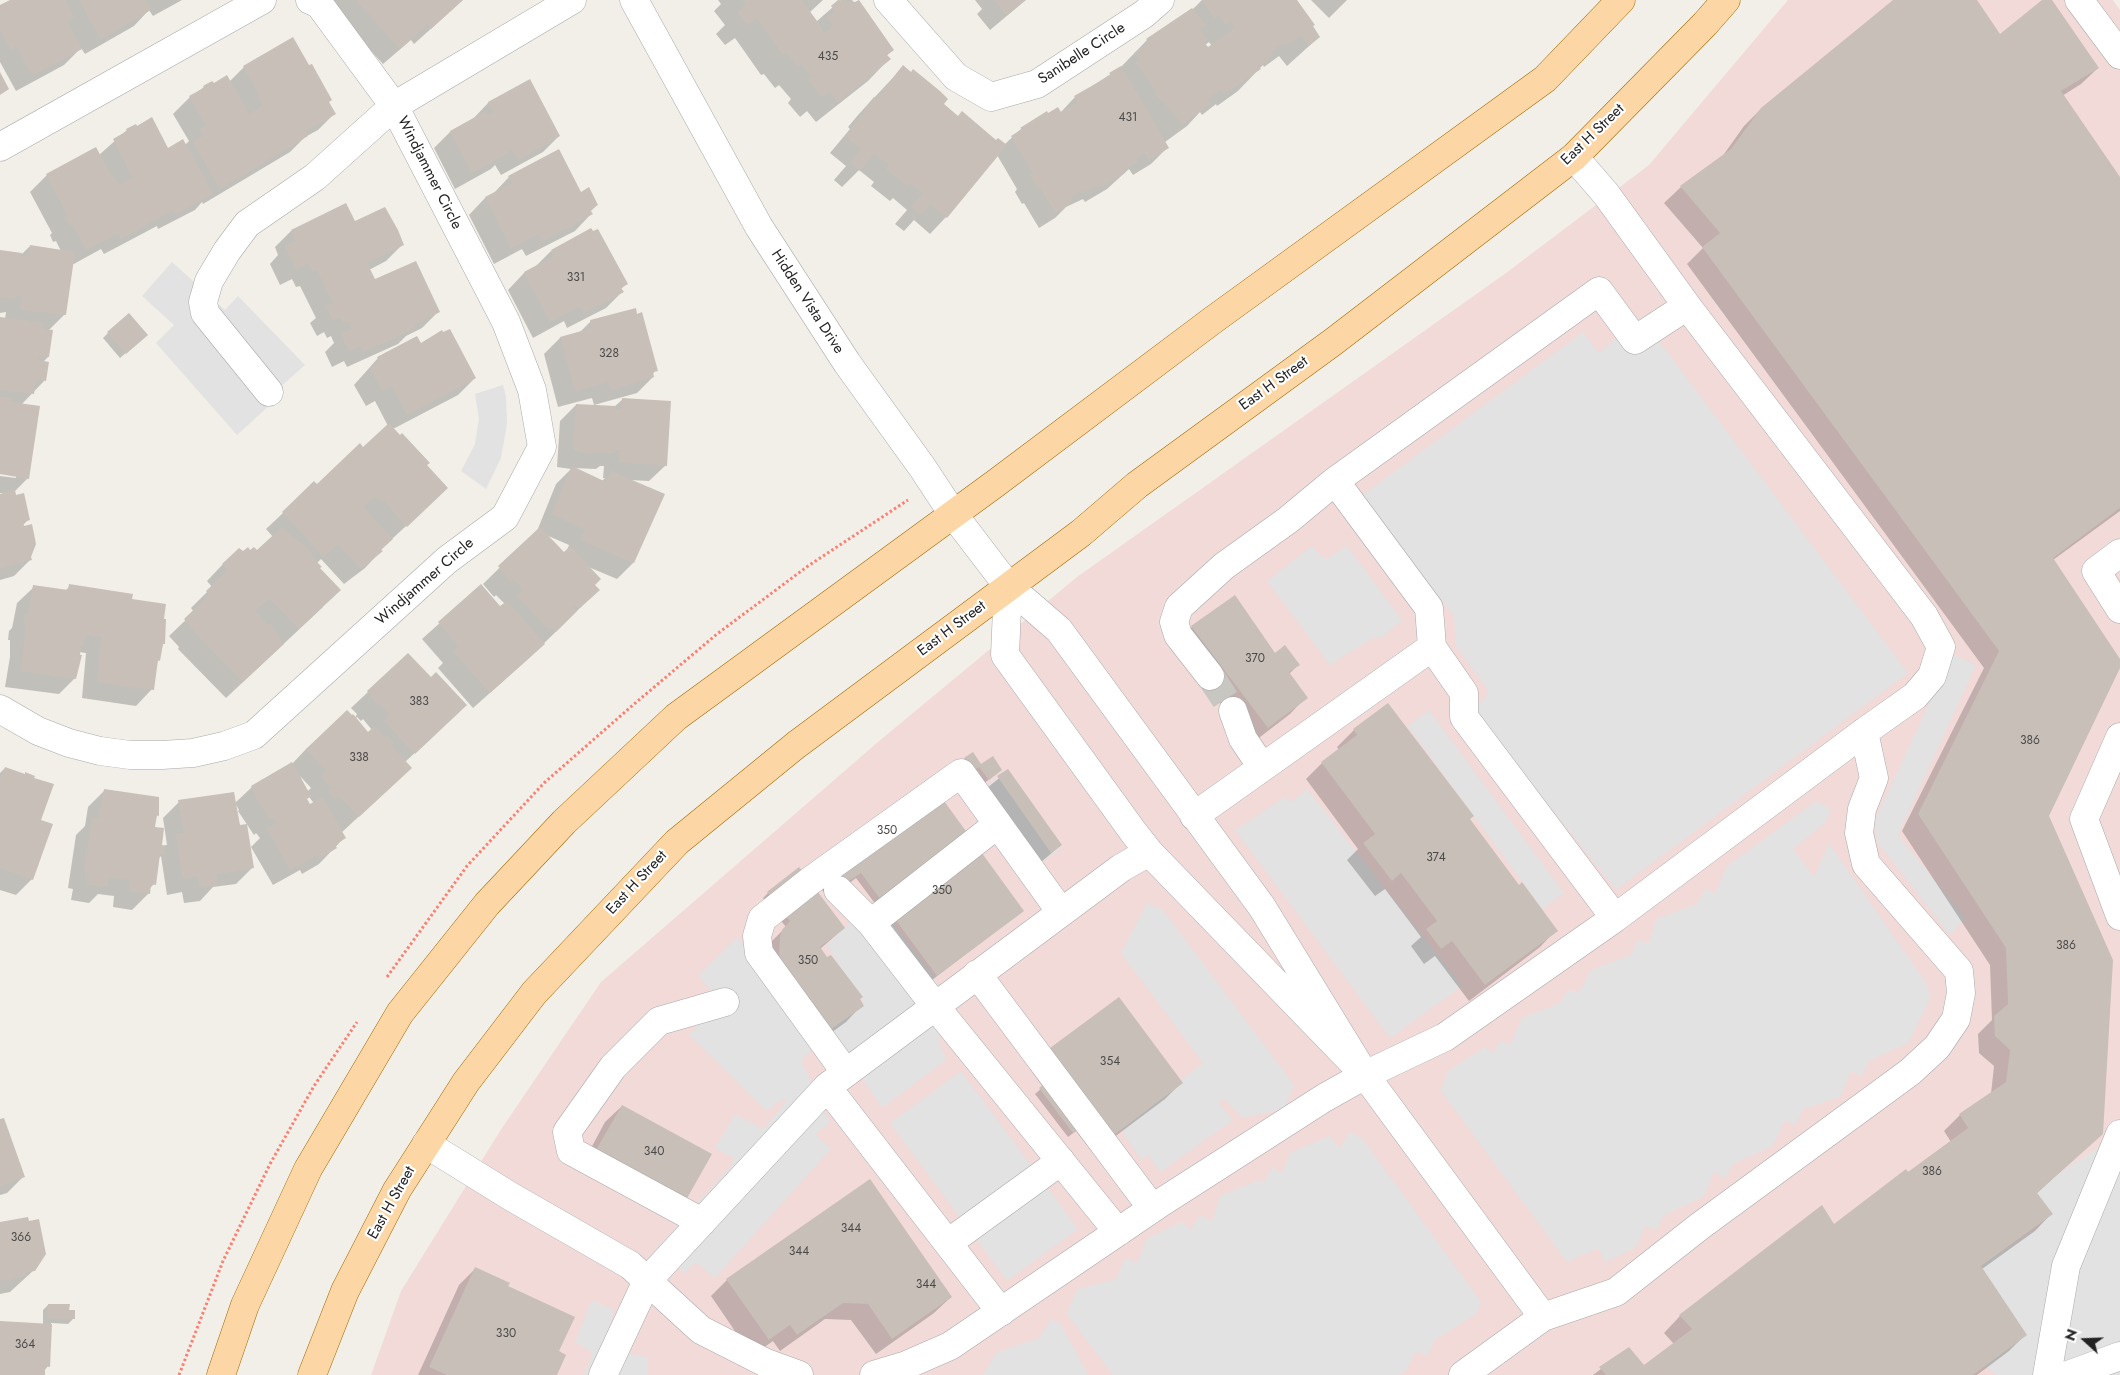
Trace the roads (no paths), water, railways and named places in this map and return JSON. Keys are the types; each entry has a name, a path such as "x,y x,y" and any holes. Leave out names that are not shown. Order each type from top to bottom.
{"main road":[{"path":"221,1375 245,1305 308,1169 400,1013 486,904 564,822 676,717 1213,320 1546,79 1621,0"},
{"name":"East H Street","path":"312,1375 345,1291 397,1190 466,1082 534,993 677,842 796,745 1081,533 1138,485 1333,342 1574,157 1705,24 1726,0"}],"street":[{"path":"0,147 262,0"},
{"name":"Windjammer Circle","path":"0,709 38,731 69,743 100,751 130,755 162,756 192,753 224,746 254,735 447,560 505,517 542,446 532,390 506,322 394,106 319,4 310,0"},
{"name":"Windjammer Circle","path":"394,106 572,0"},
{"name":"Hidden Vista Drive","path":"634,0 759,227 847,363 922,467 953,514 1008,586 1059,630 1262,907 1365,1075"},
{"name":"Sanibelle Circle","path":"888,0 956,77 991,97 1037,84 1146,5"},
{"path":"2079,0 2120,55"},
{"path":"269,392 205,313 203,302 209,281 227,250 247,224 315,177 394,106"},
{"path":"874,1375 904,1366 950,1346 1152,1208 1324,1098 1365,1075 1445,1036 1615,918 1915,696 1932,676 1941,647 1924,616 1687,306 1606,194 1574,157"},
{"path":"1210,676 1178,635 1174,622 1179,607 1224,566 1264,538 1335,481 1599,291 1635,340 1687,306"},
{"path":"1335,481 1429,608 1432,647 1464,694 1464,716 1615,918"},
{"path":"2120,553 2096,571 2120,608"},
{"path":"1008,586 1005,655 1149,852 1365,1075 1543,1316"},
{"path":"1194,816 1432,647"},
{"path":"1233,711 1243,738 1262,767"},
{"path":"1463,1375 1543,1316 1616,1292 1700,1226 1910,1072 1937,1047 1956,1020 1961,993 1959,970 1866,864 1858,832 1862,809 1874,778 1864,732"},
{"path":"2120,737 2084,819 2120,916"},
{"path":"1001,1312 948,1243 836,1080 759,953 758,936 762,919 810,881 961,773 1061,912"},
{"path":"871,923 998,824"},
{"path":"603,1375 647,1281 836,1080 1121,868 1149,852"},
{"path":"838,890 871,923 935,1006 1118,1232"},
{"path":"977,974 1111,1156 1152,1208"},
{"path":"702,1222 571,1151 567,1132 613,1067 659,1021 725,1002"},
{"path":"2047,1375 2066,1266 2120,1134"},
{"path":"426,1144 510,1196 630,1265 701,1330 766,1363 798,1375"},
{"path":"948,1243 1061,1161"},
{"path":"2068,1375 2120,1356"}],"tunnel":[{"path":"1210,676 1233,711"}]}
